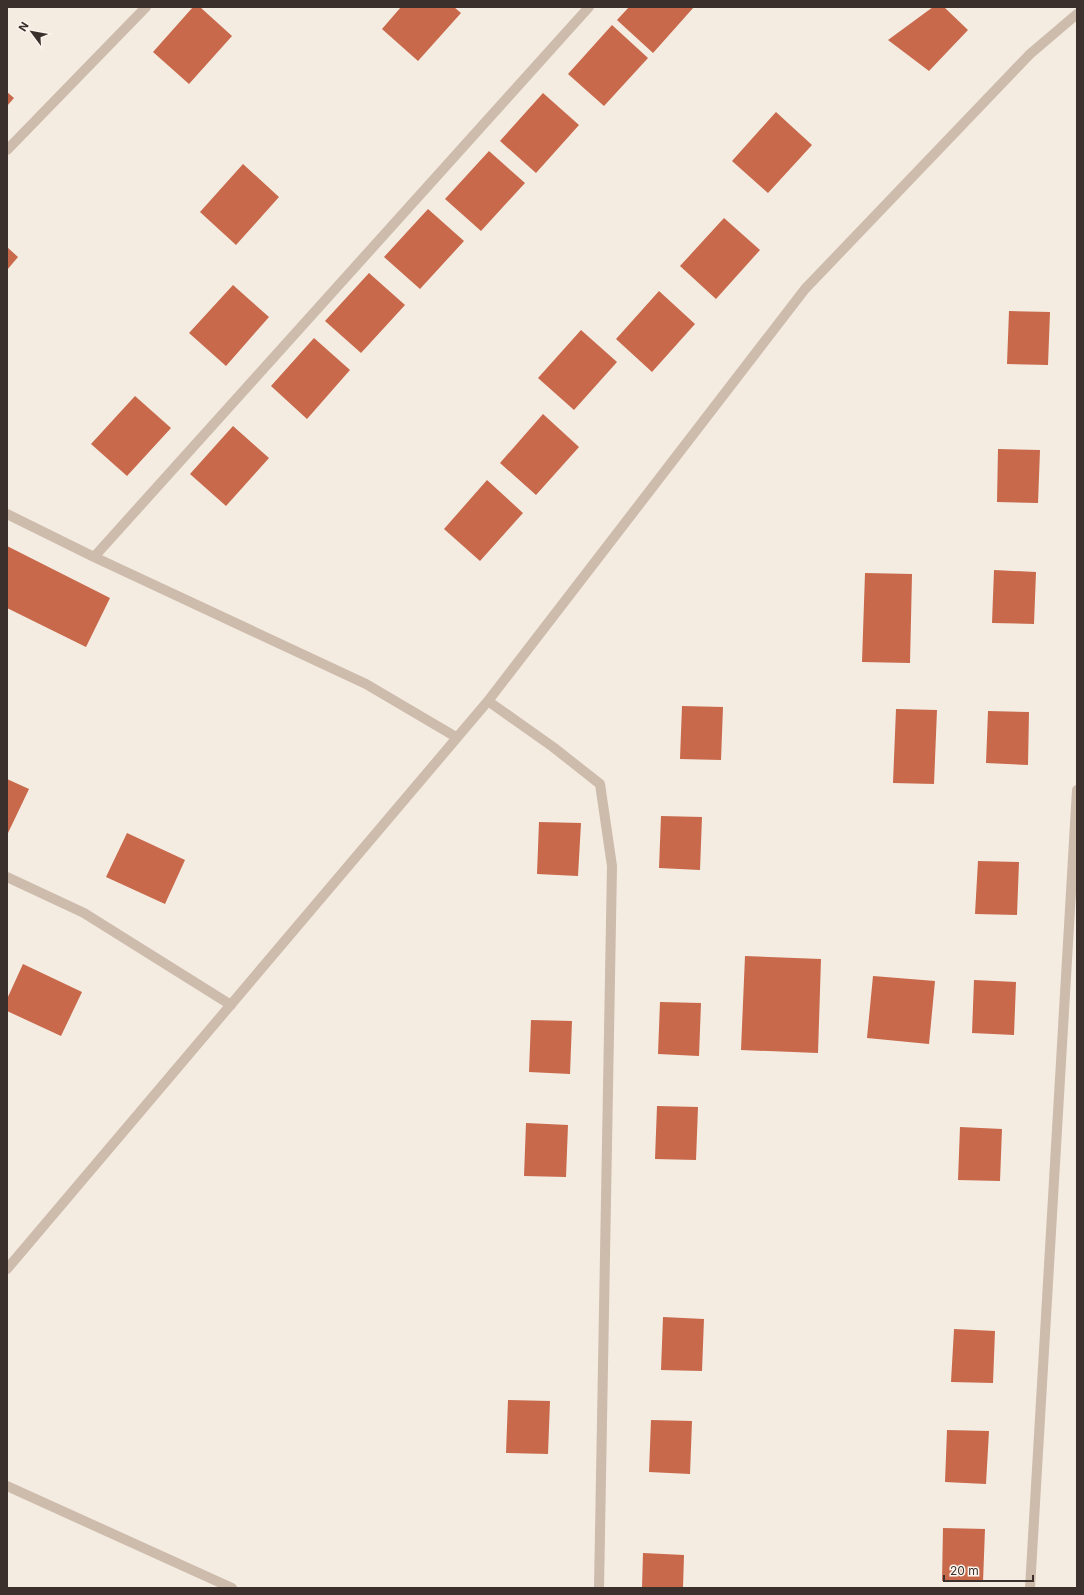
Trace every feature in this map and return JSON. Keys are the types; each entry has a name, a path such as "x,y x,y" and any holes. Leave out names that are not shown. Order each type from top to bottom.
{"street":[{"path":"7,150 146,7"},
{"path":"94,557 589,7"},
{"path":"7,1269 488,701 805,289 1030,54 1077,14"},
{"path":"7,514 94,557 366,684 456,737"},
{"path":"488,701 553,747 600,784 612,866 599,1588"},
{"path":"1030,1588 1077,790"},
{"path":"7,877 84,913 231,1005"},
{"path":"7,1486 232,1588"}],"building":[{"path":"193,7 200,7 232,36 189,84 153,52"},
{"path":"401,7 454,7 461,13 418,61 382,29"},
{"path":"629,7 694,7 653,53 617,20"},
{"path":"933,7 944,7 968,30 929,71 888,40"},
{"path":"612,25 648,58 604,106 568,74"},
{"path":"7,92 14,98 7,106"},
{"path":"543,93 579,125 536,173 500,141"},
{"path":"776,112 812,145 768,193 732,161"},
{"path":"489,151 525,183 481,231 445,199"},
{"path":"243,164 279,197 236,245 200,212"},
{"path":"428,209 464,241 420,289 384,257"},
{"path":"724,218 760,250 716,299 680,266"},
{"path":"7,247 18,257 7,270"},
{"path":"369,273 405,305 361,353 325,321"},
{"path":"233,285 269,317 226,366 189,333"},
{"path":"659,291 695,324 652,372 616,339"},
{"path":"1009,311 1050,312 1048,365 1007,364"},
{"path":"581,330 617,362 574,410 538,378"},
{"path":"314,338 350,370 307,419 271,386"},
{"path":"135,396 171,428 127,476 91,444"},
{"path":"543,414 579,447 536,495 500,463"},
{"path":"233,426 269,458 226,506 190,474"},
{"path":"998,449 1040,450 1038,503 997,502"},
{"path":"487,480 523,513 480,561 444,529"},
{"path":"7,546 110,598 86,647 7,608"},
{"path":"994,570 1036,572 1034,624 992,623"},
{"path":"865,573 912,574 910,663 862,662"},
{"path":"682,706 723,707 721,760 680,759"},
{"path":"896,709 937,710 934,784 893,783"},
{"path":"988,711 1029,712 1028,765 986,763"},
{"path":"7,779 29,789 8,833 7,833"},
{"path":"661,816 702,817 700,870 659,868"},
{"path":"539,822 581,823 578,876 537,874"},
{"path":"127,833 185,860 165,904 106,877"},
{"path":"978,861 1019,862 1017,915 975,914"},
{"path":"745,956 821,959 818,1053 741,1050"},
{"path":"23,964 82,992 61,1036 7,1011 7,999"},
{"path":"873,976 935,981 929,1044 867,1038"},
{"path":"974,980 1016,982 1014,1035 972,1033"},
{"path":"660,1002 701,1003 699,1056 658,1054"},
{"path":"531,1020 572,1021 570,1074 529,1072"},
{"path":"657,1106 698,1107 696,1160 655,1159"},
{"path":"526,1123 568,1125 566,1177 524,1176"},
{"path":"960,1127 1002,1129 1000,1181 958,1180"},
{"path":"663,1317 704,1319 702,1371 661,1370"},
{"path":"954,1329 995,1331 993,1383 951,1382"},
{"path":"508,1400 550,1401 548,1454 506,1453"},
{"path":"651,1420 692,1421 690,1474 649,1472"},
{"path":"947,1430 989,1431 986,1484 945,1482"},
{"path":"943,1528 985,1529 983,1582 942,1581"},
{"path":"643,1553 684,1555 683,1588 642,1588"}]}
